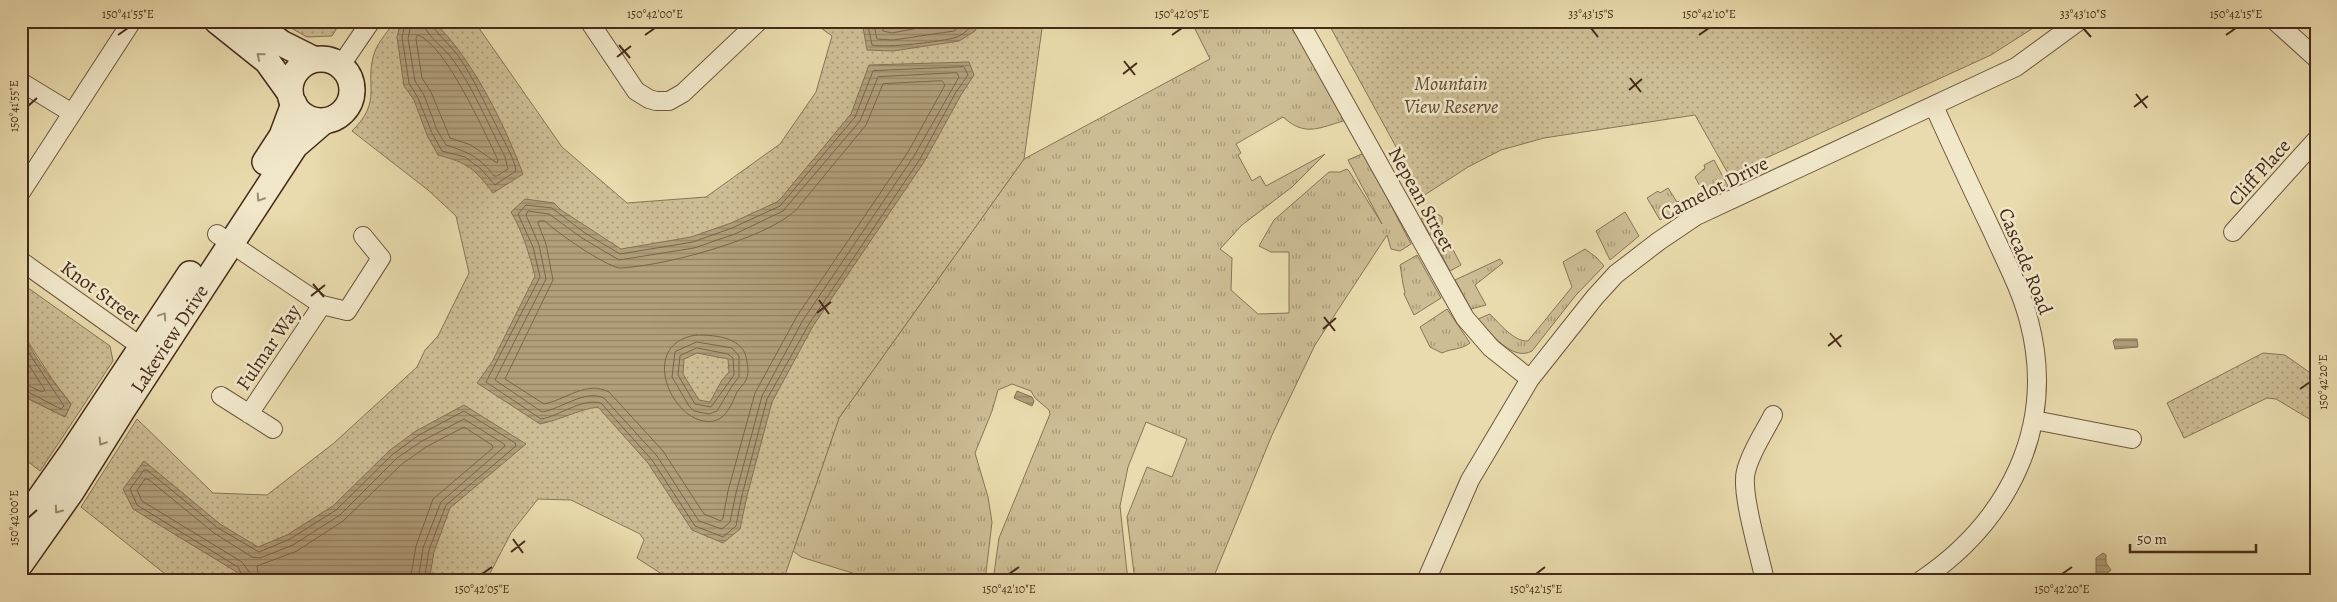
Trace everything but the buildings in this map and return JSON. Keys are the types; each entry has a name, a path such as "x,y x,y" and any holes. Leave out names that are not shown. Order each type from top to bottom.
{"street":[{"path":"21,192 132,21"},
{"path":"218,21 267,62 292,99 306,117 324,121 340,115 351,100 352,81 341,65 323,58 313,59 297,69 291,80 292,99"},
{"path":"252,21 281,43 313,59"},
{"path":"589,21 636,91 649,99 669,101 683,93 759,21"},
{"name":"Nepean Street","path":"1299,21 1462,313 1479,336 1530,379"},
{"name":"Camelot Drive","path":"1426,581 1470,480 1530,379 1610,280 1659,241 1696,216 2016,67 2079,21"},
{"path":"2275,21 2316,58"},
{"path":"341,65 366,28"},
{"path":"21,82 72,113"},
{"name":"Lakeview Drive","path":"21,563 79,460 224,238 281,137 292,99"},
{"name":"Cascade Road","path":"1920,581 1963,548 1996,510 2018,468 2034,420 2036,392 2035,356 2024,304 1934,106"},
{"name":"Lakeview Drive","path":"224,238 295,146 324,121"},
{"name":"Cliff Place","path":"2233,232 2316,140"},
{"name":"Fulmar Way","path":"224,238 322,305 347,311 381,258 364,236"},
{"name":"Knot Street","path":"21,261 149,352"},
{"name":"Fulmar Way","path":"249,414 322,305"},
{"path":"221,396 273,429"},
{"path":"1765,581 1745,492 1745,476 1750,460 1773,415"},
{"path":"2034,420 2132,438"},
{"name":"Lakeview Drive","path":"21,525 79,460"}],"green space":[{"path":"279,21 341,21 332,36 307,37"},
{"path":"395,21 474,21 562,147 627,203 706,197 780,144 816,92 832,36 811,21 1043,21 1024,159 839,418 783,581 668,581 668,578 637,558 644,540 640,534 571,500 538,499 511,533 486,581 174,581 81,507 137,419 213,493 267,495 334,443 417,367 425,350 438,336 469,273 456,216 428,190 352,131 362,120 370,101 372,63 375,51"},
{"path":"1191,21 1292,21 1347,120 1321,128 1306,129 1291,123 1283,117 1236,144 1241,153 1238,155 1252,181 1260,176 1266,186 1325,154 1292,187 1242,225 1220,249 1232,258 1231,290 1258,314 1289,313 1289,252 1271,252 1259,246 1274,220 1329,172 1340,172 1347,169 1382,224 1348,160 1364,153 1411,244 1400,251 1391,249 1387,235 1315,345 1272,435 1212,581 1135,581 1127,517 1147,467 1172,477 1187,439 1146,422 1128,467 1120,506 1128,581 993,581 999,538 1050,414 1049,410 1035,398 1031,391 1012,384 998,390 992,411 975,453 988,497 992,522 985,581 878,581 801,557 793,551 839,418 1024,159 1210,59"},
{"name":"Mountain View Reserve","path":"1327,21 2044,21 1991,55 1729,175 1695,115 1544,138 1501,150 1468,167 1423,196"},
{"path":"1714,160 1728,186 1705,196 1695,177 1705,168 1704,165"},
{"path":"1668,188 1677,202 1680,201 1684,207 1660,220 1647,198 1658,191 1660,193"},
{"path":"1625,212 1639,236 1610,260 1596,231"},
{"path":"1430,214 1442,217 1442,224 1440,228 1430,235 1421,219"},
{"path":"1446,236 1461,265 1450,271 1435,243"},
{"path":"1585,249 1604,266 1576,295 1532,351 1517,353 1510,349 1502,344 1478,319 1490,314 1512,335 1528,341 1572,287 1563,262"},
{"path":"1417,255 1441,298 1414,315 1404,294 1400,265"},
{"path":"1500,259 1503,263 1475,285 1486,305 1471,309 1455,280"},
{"path":"21,283 110,346 113,361 40,471 21,456 21,397 25,397 65,417 71,404 52,379 25,337 25,327 21,320"},
{"path":"1447,309 1470,343 1442,353 1430,347 1420,327"},
{"path":"2263,353 2285,355 2316,377 2316,423 2276,399 2267,398 2184,438 2167,403"}],"water":[{"path":"401,21 433,21 461,53 486,92 523,174 493,193 470,168 457,161 438,155 427,135 414,100 404,86 397,37"},
{"path":"862,21 979,21 975,31 959,41 893,51 867,50"},
{"path":"969,62 974,75 924,162 813,326 772,402 740,529 723,543 692,530 648,463 598,407 540,424 477,383 492,362 535,276 522,235 511,212 525,199 554,203 561,210 621,249 691,237 731,223 777,202 782,197 851,114 869,65","holes":["697,353 728,359 729,372 722,380 710,402 699,400 683,374 684,359"]},
{"path":"21,320 30,348 71,404 65,417 25,397 21,397"},
{"path":"2115,339 2137,339 2138,347 2115,349 2113,341"},
{"path":"1017,391 1032,397 1034,401 1032,406 1014,398"},
{"path":"464,405 526,444 450,508 434,552 429,581 242,581 235,571 133,509 123,489 144,461 220,524 258,547 287,535 333,506 390,450 416,431"},
{"path":"2103,553 2106,555 2106,563 2111,570 2101,579 2096,573 2096,558"}]}
